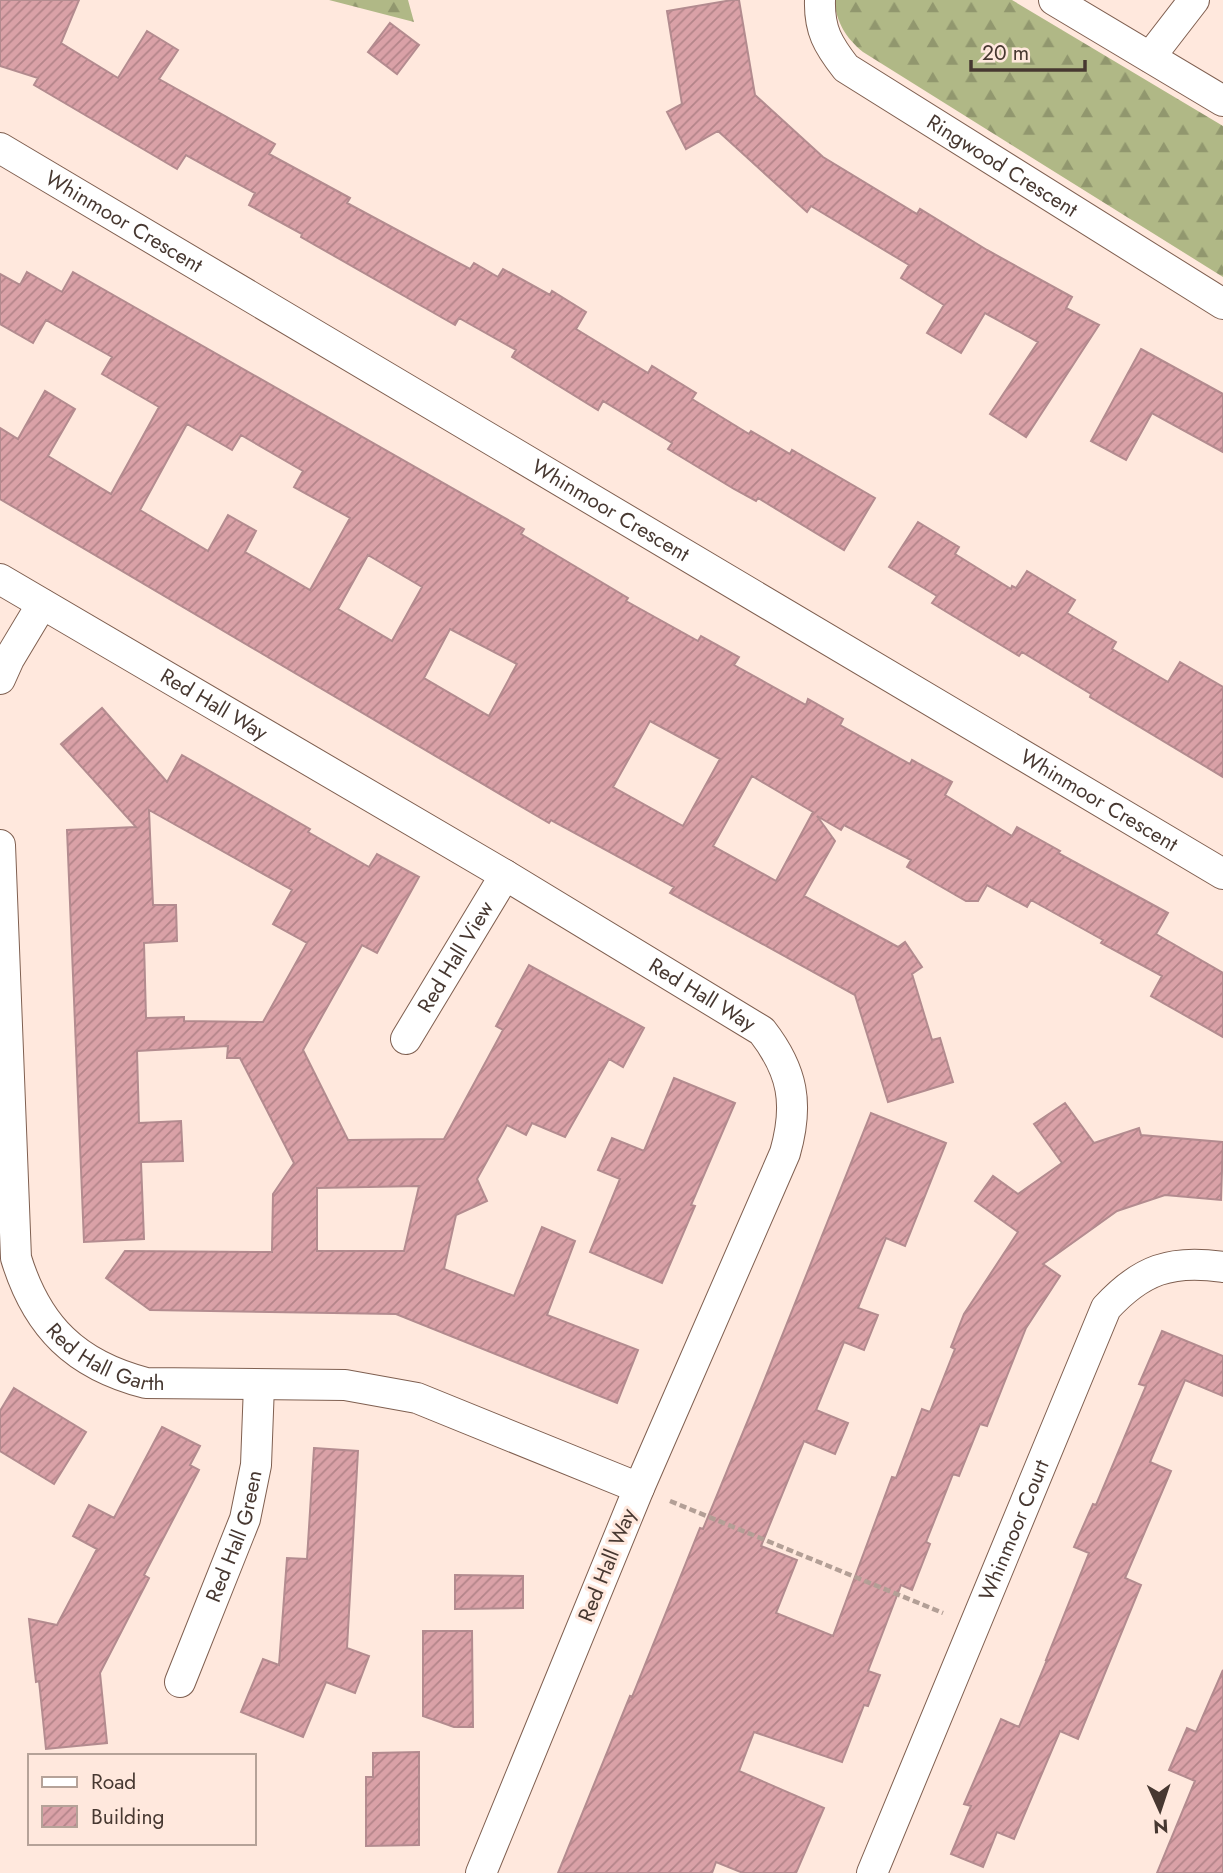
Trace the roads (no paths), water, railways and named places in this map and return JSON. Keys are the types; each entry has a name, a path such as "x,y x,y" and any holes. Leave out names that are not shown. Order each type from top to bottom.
{"street":[{"name":"Ringwood Crescent","path":"820,0 820,18 828,45 846,68 1223,304"},
{"path":"1054,0 1223,101"},
{"path":"1150,57 1194,0"},
{"name":"Whinmoor Crescent","path":"0,148 1223,874"},
{"name":"Red Hall Way","path":"0,579 505,875 762,1031 778,1051 788,1075 793,1101 792,1128 785,1153 639,1488 481,1873"},
{"path":"0,679 42,604"},
{"name":"Red Hall Garth","path":"0,845 5,1121 16,1258 30,1297 53,1331 95,1365 120,1377 146,1383 345,1385 417,1398 639,1488"},
{"name":"Red Hall View","path":"406,1039 505,875"},
{"name":"Whinmoor Court","path":"872,1873 1106,1308 1125,1289 1147,1274 1173,1266 1200,1263 1223,1267"},
{"name":"Red Hall Green","path":"180,1682 245,1519 256,1465 259,1385"}]}
